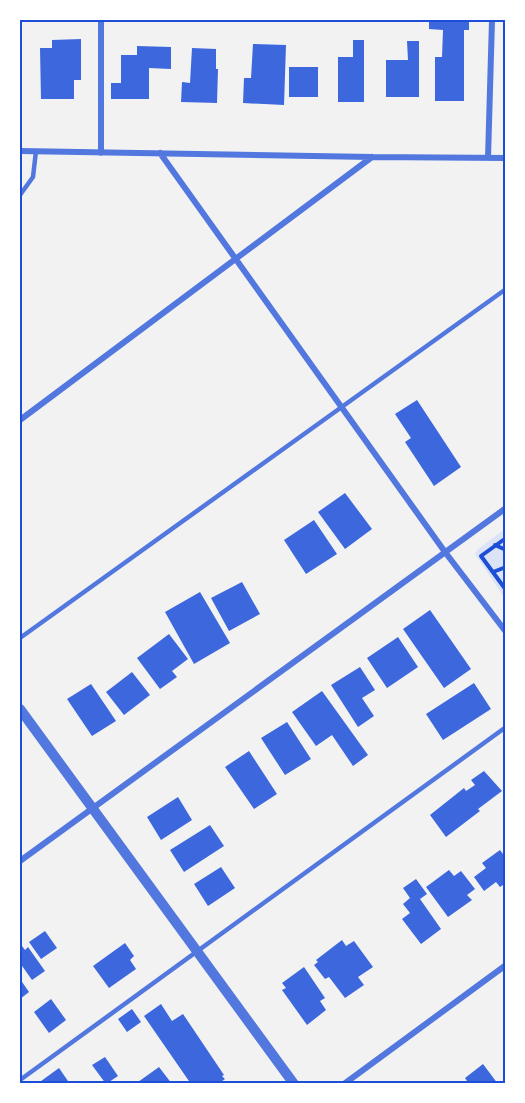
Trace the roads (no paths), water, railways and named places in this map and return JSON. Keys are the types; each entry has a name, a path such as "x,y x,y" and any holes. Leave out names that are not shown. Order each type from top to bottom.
{"street":[{"path":"101,20 101,153"},
{"path":"488,158 492,20"},
{"path":"20,151 506,158"},
{"path":"160,153 445,552 506,632"},
{"path":"20,420 372,157"},
{"path":"20,861 506,508"},
{"path":"20,709 294,1083"},
{"path":"344,1083 506,965"}],"lane":[{"path":"20,195 33,177 36,151"},
{"path":"20,638 506,289"},
{"path":"20,1080 506,727"}]}
